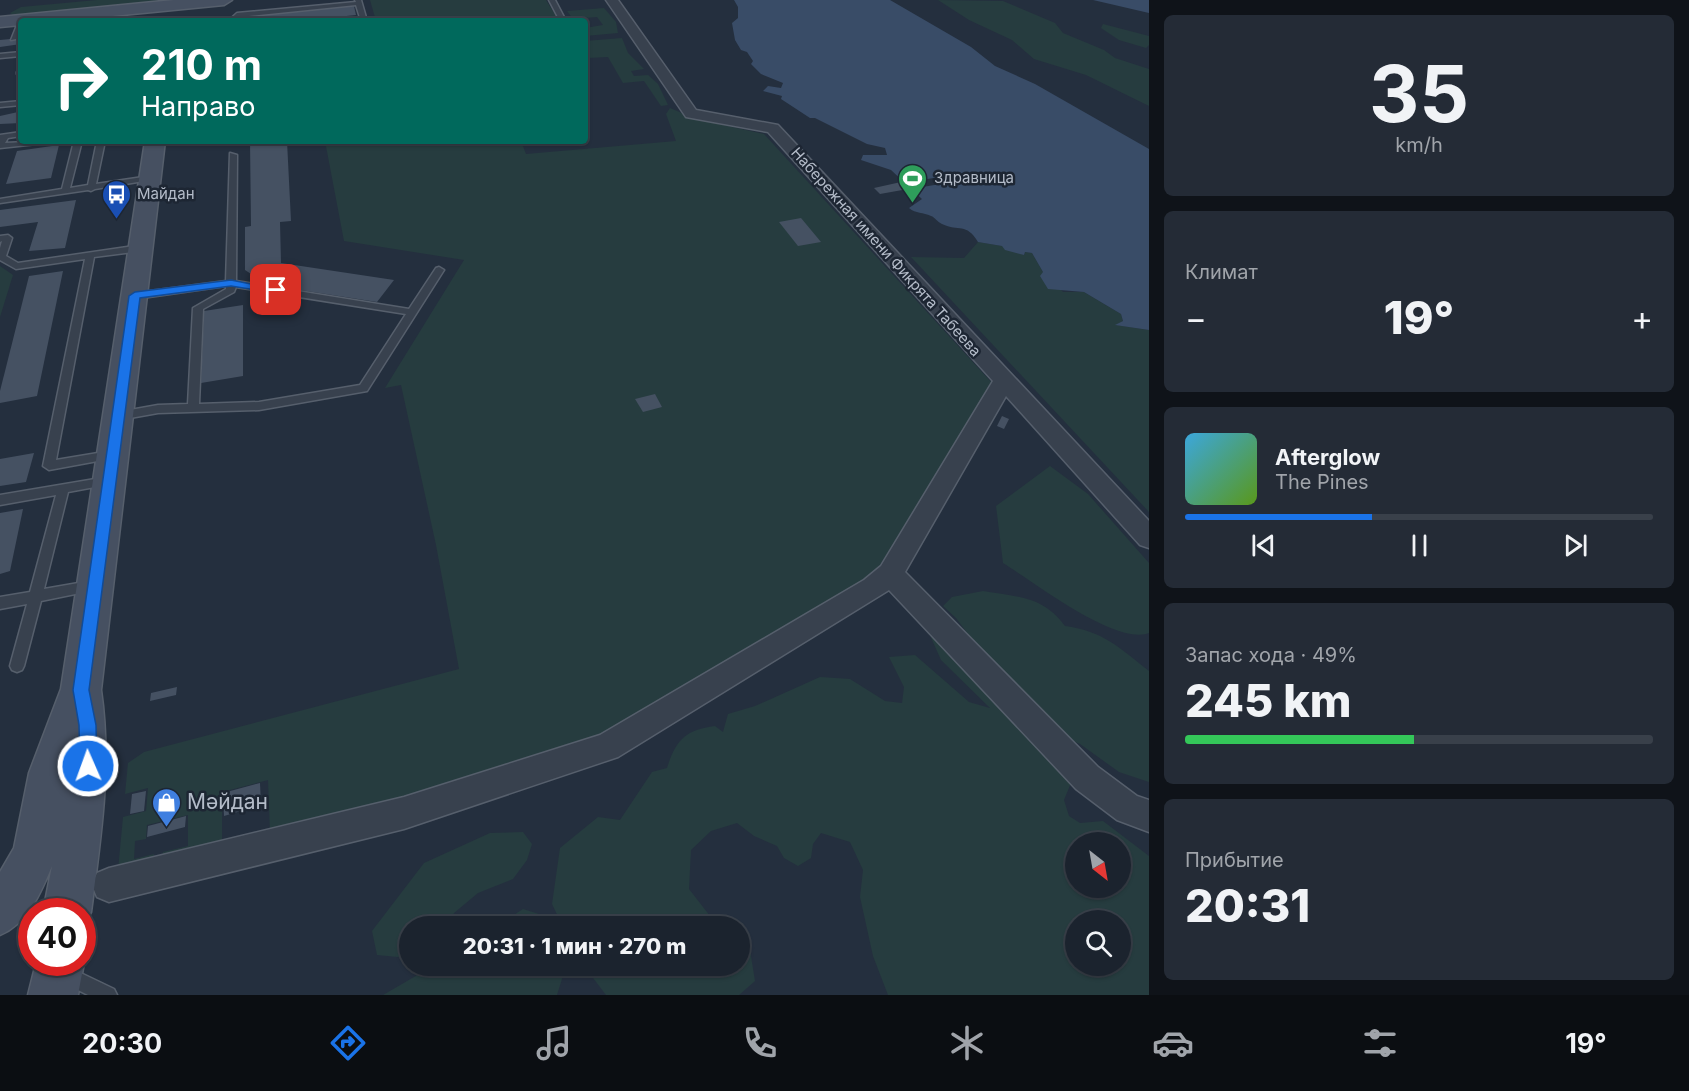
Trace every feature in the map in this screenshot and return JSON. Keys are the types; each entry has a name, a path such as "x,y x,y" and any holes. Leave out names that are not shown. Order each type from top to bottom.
{"street":[{"path":"18,20 2,19 0,14 8,7 56,0"},
{"path":"49,18 174,9 224,0"},
{"name":"Набережная имени Фикрята Табеева","path":"612,0 691,114 773,128 1149,538"},
{"path":"0,22 18,20"},
{"path":"69,898 88,766 87,725 81,690 93,586 155,144"},
{"path":"109,885 404,813 607,747 873,588 891,574 1004,380"},
{"path":"891,574 1087,778 1128,809 1149,816"},
{"path":"0,911 22,882 34,855 56,753 63,730 81,690"}],"lane":[{"path":"552,0 561,18"},
{"path":"234,18 237,15 359,2 363,18"},
{"path":"3,56 18,27"},
{"path":"3,56 18,54"},
{"path":"0,105 18,103"},
{"path":"18,134 2,136 0,146 18,144"},
{"path":"65,192 77,144"},
{"path":"91,189 100,144"},
{"path":"194,409 198,308 231,290 233,155"},
{"path":"0,201 91,189 150,178"},
{"path":"0,239 8,238 1,257 16,266 141,248"},
{"path":"90,255 51,426 49,466 110,468"},
{"path":"117,416 158,409 259,406 363,388 439,270"},
{"path":"135,296 231,283 412,312"},
{"path":"0,501 63,489 110,468"},
{"path":"17,666 63,489"},
{"path":"0,603 93,586"},
{"path":"57,977 108,995"}],"green space":[{"path":"97,0 164,0 163,4 14,16 10,13 21,7"},
{"path":"370,0 546,0 557,18 375,18"},
{"path":"938,0 1003,1 1055,23 1063,33 1104,50 1115,58 1149,69 1149,106 1086,75 1034,59 1012,40 969,20"},
{"path":"604,8 616,22 618,33 588,36 588,28 603,25 597,17 572,18 567,11"},
{"path":"1103,24 1149,36 1149,45 1146,48 1119,40 1101,28"},
{"path":"622,38 628,53 644,69 631,71 634,76 648,75 658,84 668,105 661,106 644,81 623,83 608,57 588,58 588,41"},
{"path":"670,108 696,119 764,134 992,383 879,567 862,581 601,735 405,800 270,833 268,780 222,792 222,846 162,859 163,852 188,846 188,815 147,825 146,839 135,841 134,859 154,854 153,862 118,870 123,817 146,811 148,788 125,794 128,763 144,752 459,669 436,545 401,385 385,388 464,260 344,241 326,144 522,144 526,154 676,141 666,114"},
{"path":"978,242 1002,246 1024,255 1025,252 1032,253 1043,272 1063,292 1084,292 1121,314 1123,321 1116,325 1149,330 1149,512 911,257 964,258"},
{"path":"0,266 13,275 0,317"},
{"path":"1050,466 1088,494 1149,563 1149,633 1135,635 1096,622 1003,563 996,506"},
{"path":"983,591 1039,603 1057,616 1065,626 1101,636 1149,671 1149,782 1119,772 1080,744 1063,737 1058,754 1071,783 1064,800 1069,816 1080,823 1103,821 1117,832 1065,832 1065,898 1131,898 1131,842 1149,856 1149,995 888,995 873,956 860,897 863,870 850,842 821,833 813,844 811,858 798,866 784,858 777,846 754,836 737,823 711,831 691,850 689,889 710,916 558,916 552,904 560,848 598,817 620,820 652,772 667,768 674,750 683,738 696,730 715,726 723,732 728,714 755,706 820,677 850,679 885,701 902,703 904,687 889,657 915,655 969,702 990,708 941,660 929,633 941,627 964,643 971,638 956,618 943,606 952,597"},
{"path":"523,832 532,844 527,860 513,879 478,893 452,916 399,916 399,957 377,955 372,931 424,863 490,833"},
{"path":"523,909 540,916 512,916"},
{"path":"750,950 755,981 739,995 606,995 592,976 750,976"},
{"path":"416,976 563,976 557,995 383,995"}],"water":[{"path":"734,0 890,0 971,47 995,66 1035,84 1149,149 1149,330 1115,325 1123,321 1121,314 1084,292 1048,289 1040,276 1043,272 1032,253 1025,252 1024,255 1005,250 1002,246 978,242 966,230 942,224 932,217 909,208 922,199 891,170 861,160 863,155 887,155 885,148 867,144 815,118 810,118 781,99 782,96 763,91 768,86 781,88 783,83 761,74 751,64 753,61 747,52 741,50 735,40 732,23 738,18 738,7"},
{"path":"1093,0 1149,0 1149,13"}],"pier":[{"path":"958,174 965,180 910,189 903,183"}],"building":[{"path":"354,6 356,15 327,18 236,17"},
{"path":"18,38 18,44 0,47 0,40"},
{"path":"18,112 18,123 0,124 0,116"},
{"path":"250,144 287,144 291,221 280,222 281,263 394,280 377,302 268,285 245,270 245,227 251,226"},
{"path":"59,145 51,178 6,184 17,151"},
{"path":"901,182 908,189 880,194 874,188"},
{"path":"76,200 65,248 29,251 38,222 0,227 0,210"},
{"path":"801,218 821,242 798,246 779,222"},
{"path":"63,271 37,396 0,403 0,391 29,276"},
{"path":"243,305 243,376 201,383 204,311"},
{"path":"655,394 662,407 643,412 635,399"},
{"path":"1002,416 1009,419 1004,429 997,426"},
{"path":"34,453 26,482 0,486 0,459"},
{"path":"23,509 10,571 0,574 0,513"},
{"path":"177,687 176,695 150,701 151,693"},
{"path":"260,783 261,805 224,816 223,793"},
{"path":"146,791 144,811 130,814 132,794"},
{"path":"186,816 185,827 147,837 148,826"}],"place":[{"name":"Здравница","path":"913,204"},
{"name":"Майдан","path":"116,220"},
{"name":"Мәйдан","path":"166,828"}],"route":[{"path":"88,766 87,725 81,690 93,586 135,296 231,283 276,290"}]}
